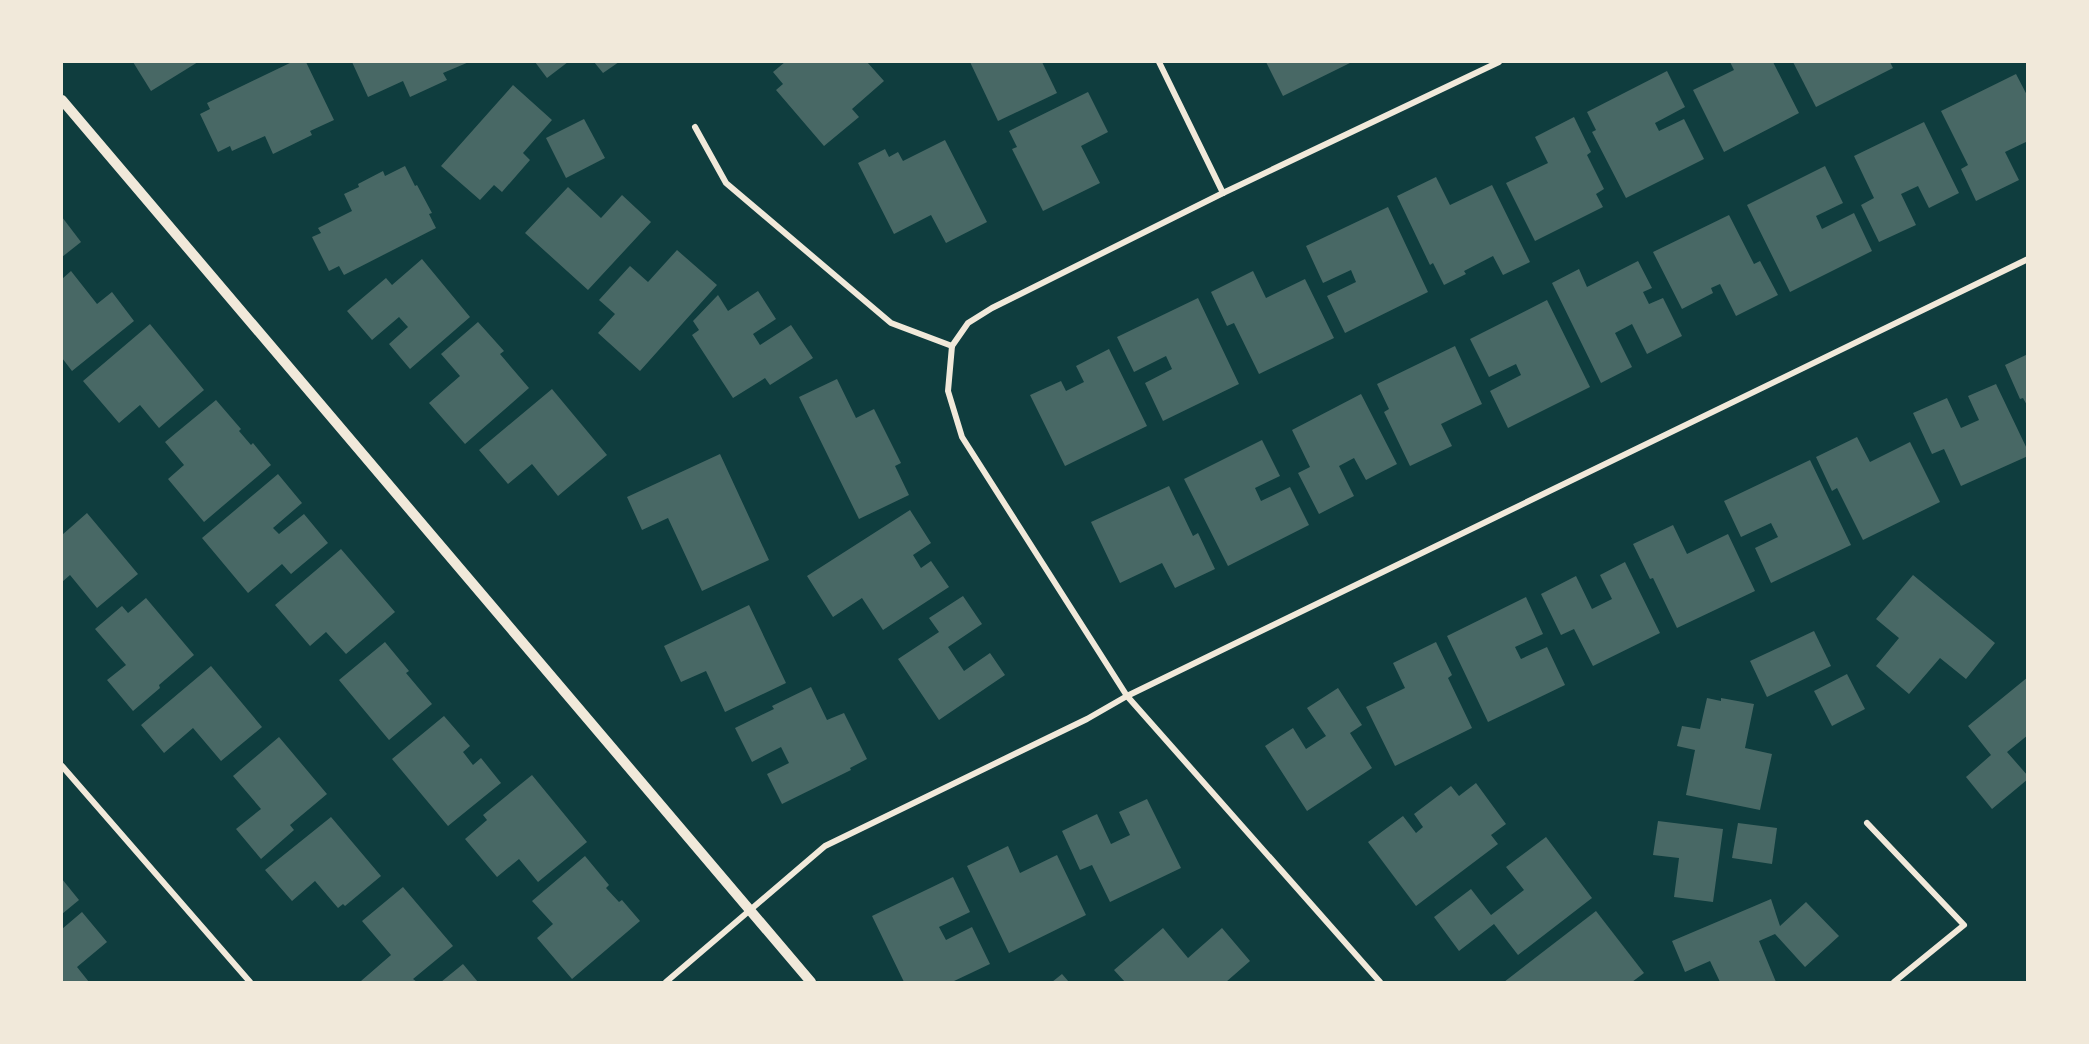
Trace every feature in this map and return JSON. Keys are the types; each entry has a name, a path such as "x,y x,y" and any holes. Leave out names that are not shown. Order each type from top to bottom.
{"street":[{"path":"1159,62 1223,194"},
{"path":"1380,982 1127,696 962,437 948,391 952,346 968,323 992,308 1499,62"},
{"path":"62,100 811,982"},
{"path":"695,127 726,183 891,323 952,346"},
{"path":"666,982 825,846 1087,719 1127,696 2028,258"},
{"path":"62,766 250,982"},
{"path":"1867,823 1964,926 1894,982"}],"building":[{"path":"133,62 198,62 151,91"},
{"path":"292,62 306,62 334,120 310,131 312,135 273,154 265,136 232,151 230,146 218,152 200,114 210,109 207,103"},
{"path":"352,62 469,62 443,73 447,80 410,97 403,81 368,97"},
{"path":"535,62 568,62 547,78"},
{"path":"594,62 619,62 603,73"},
{"path":"785,62 867,62 884,81 852,109 859,117 824,146 776,90 783,84 773,72"},
{"path":"970,62 1042,62 1057,93 998,121"},
{"path":"1266,62 1352,62 1283,96"},
{"path":"1730,62 1773,62 1799,113 1724,152 1693,90 1734,70"},
{"path":"1793,62 1890,62 1893,68 1816,107"},
{"path":"1667,71 1685,107 1655,123 1659,131 1684,119 1704,159 1626,198 1592,132 1596,130 1587,112"},
{"path":"2016,74 2028,97 2028,141 2005,152 2019,180 1976,201 1961,169 1968,165 1941,111"},
{"path":"513,85 552,120 523,153 530,160 502,192 494,185 480,200 441,166"},
{"path":"1088,92 1108,132 1081,146 1100,183 1043,211 1012,149 1017,147 1009,131"},
{"path":"1574,117 1591,152 1587,155 1604,189 1596,194 1603,207 1535,241 1506,183 1548,163 1535,137"},
{"path":"584,119 605,158 566,178 546,138"},
{"path":"1924,122 1959,193 1929,208 1918,186 1901,194 1916,225 1879,242 1861,205 1874,198 1854,156"},
{"path":"945,140 987,222 946,243 931,215 894,234 858,163 885,149 889,157 898,152 903,161"},
{"path":"405,166 432,213 429,214 436,228 344,275 339,266 329,271 312,237 321,233 318,228 352,211 344,194 359,187 358,184 383,171 385,176"},
{"path":"1825,166 1843,203 1816,216 1822,229 1854,213 1872,251 1790,292 1747,205"},
{"path":"1436,177 1450,205 1492,185 1530,262 1503,275 1493,256 1464,271 1466,274 1444,285 1433,263 1430,265 1397,196"},
{"path":"568,187 601,218 622,195 651,222 588,290 525,233"},
{"path":"1388,207 1428,292 1345,333 1327,296 1356,282 1351,270 1323,283 1306,246"},
{"path":"1729,215 1754,264 1760,261 1778,295 1736,316 1720,284 1711,288 1713,293 1682,309 1653,252"},
{"path":"62,217 81,242 62,257"},
{"path":"677,250 717,285 640,371 598,333 615,314 599,300 630,266 648,282"},
{"path":"422,259 470,317 410,369 389,344 408,327 399,317 372,340 347,311 386,278 392,285"},
{"path":"1638,261 1652,288 1643,292 1649,304 1663,298 1682,336 1647,354 1632,324 1615,333 1632,367 1601,383 1552,283 1579,269 1587,287"},
{"path":"71,271 97,304 112,292 134,321 72,371 62,358 62,279"},
{"path":"1253,271 1266,298 1305,279 1334,338 1259,374 1234,323 1227,326 1211,292"},
{"path":"758,291 776,319 753,334 760,345 791,325 813,358 770,385 765,378 733,398 692,335 699,330 693,321 718,295 728,311"},
{"path":"1198,298 1239,384 1163,421 1145,383 1172,369 1166,356 1134,372 1117,337"},
{"path":"1547,300 1590,387 1508,428 1490,391 1521,375 1516,364 1489,377 1470,339"},
{"path":"478,322 504,351 500,354 529,388 465,444 429,403 460,376 441,354"},
{"path":"150,324 204,390 159,428 140,405 119,423 83,381"},
{"path":"1455,346 1482,404 1441,424 1452,446 1410,466 1384,412 1389,409 1377,384"},
{"path":"1109,349 1147,426 1065,466 1030,395 1061,381 1066,391 1084,382 1076,366"},
{"path":"2028,354 2028,407 2023,398 2020,399 2005,365"},
{"path":"837,379 856,418 874,409 901,463 895,466 909,495 859,519 799,397"},
{"path":"1996,384 2028,451 2028,456 1961,486 1944,449 1932,454 1913,413 1947,398 1961,428 1979,420 1968,396"},
{"path":"552,389 607,455 558,496 532,464 508,484 479,450"},
{"path":"1361,394 1397,464 1366,480 1354,458 1339,466 1354,496 1319,514 1298,473 1310,467 1292,430"},
{"path":"216,400 241,429 239,431 251,445 253,443 271,465 204,522 168,479 184,465 165,442"},
{"path":"1857,437 1870,462 1910,442 1940,502 1863,540 1837,488 1832,491 1816,457"},
{"path":"1262,440 1280,476 1255,488 1261,501 1290,487 1309,525 1228,566 1184,479"},
{"path":"720,454 769,560 702,591 668,518 642,530 627,497"},
{"path":"1810,460 1851,545 1771,583 1755,548 1778,537 1771,523 1741,537 1724,501"},
{"path":"278,474 302,503 273,528 279,534 304,514 328,543 291,574 282,564 248,593 202,538"},
{"path":"1169,486 1193,536 1198,533 1215,569 1175,588 1162,563 1120,583 1091,522"},
{"path":"910,510 931,543 913,555 921,568 931,561 949,587 883,630 862,598 833,617 807,576"},
{"path":"87,513 138,574 97,608 70,575 62,582 62,535"},
{"path":"1673,525 1687,554 1728,534 1755,591 1677,628 1653,578 1650,579 1633,544"},
{"path":"341,549 395,612 346,654 326,632 310,646 275,605"},
{"path":"1625,562 1660,633 1593,666 1574,629 1561,635 1541,594 1576,576 1592,609 1612,599 1600,575"},
{"path":"1913,575 1995,643 1966,679 1940,658 1909,694 1876,666 1899,638 1876,619"},
{"path":"963,596 982,624 948,647 964,671 990,653 1005,675 939,720 898,659 939,632 929,618"},
{"path":"1526,597 1543,634 1515,647 1521,659 1547,647 1565,685 1488,722 1447,636"},
{"path":"146,598 194,655 133,711 107,680 126,665 95,629 122,606 128,613"},
{"path":"749,605 786,683 725,712 706,671 681,682 664,646"},
{"path":"1814,631 1831,666 1767,697 1750,661"},
{"path":"385,642 409,671 406,673 432,704 389,740 339,680"},
{"path":"1436,642 1452,675 1448,678 1472,728 1395,766 1366,707 1405,688 1393,663"},
{"path":"211,666 262,727 221,761 193,728 164,753 141,725"},
{"path":"1847,674 1865,709 1832,726 1814,691"},
{"path":"2028,677 2028,735 2007,752 2028,776 2028,779 1992,809 1966,777 1991,755 1968,726"},
{"path":"811,687 827,720 844,713 867,759 850,768 851,770 782,804 767,774 789,763 781,747 752,762 735,728"},
{"path":"1338,688 1362,725 1350,733 1372,768 1307,811 1265,746 1293,728 1306,749 1326,736 1307,708"},
{"path":"1707,698 1754,704 1745,748 1772,754 1760,810 1686,795 1695,750 1677,746 1682,726 1700,729"},
{"path":"444,716 470,746 463,752 473,765 481,758 501,783 448,826 392,759"},
{"path":"279,737 327,794 290,825 294,830 261,859 236,829 261,809 233,776"},
{"path":"532,775 587,842 538,882 519,859 497,877 465,839 487,820 483,815"},
{"path":"1476,783 1506,824 1491,835 1498,844 1416,906 1368,842 1403,816 1416,833 1423,827 1414,814 1451,786 1459,796"},
{"path":"1147,799 1181,868 1110,902 1092,865 1080,870 1062,831 1097,814 1111,844 1130,835 1119,812"},
{"path":"331,817 381,876 345,906 343,904 338,908 315,881 292,901 265,870"},
{"path":"1658,821 1723,829 1713,902 1674,897 1679,858 1653,855"},
{"path":"1738,823 1777,828 1772,864 1732,858"},
{"path":"1546,837 1592,898 1518,955 1494,924 1459,951 1434,917 1471,889 1491,915 1524,890 1506,867"},
{"path":"1008,846 1020,873 1057,855 1086,915 1009,953 967,866"},
{"path":"585,856 609,885 606,888 619,902 622,900 640,921 572,979 537,938 553,924 532,901"},
{"path":"953,877 970,912 939,927 946,940 972,927 990,964 952,982 904,982 872,916"},
{"path":"62,879 79,900 62,914"},
{"path":"403,887 453,946 413,979 417,982 363,982 361,981 391,955 362,921"},
{"path":"1771,899 1780,926 1806,902 1839,936 1805,967 1775,934 1759,941 1776,982 1720,982 1710,961 1685,972 1672,941"},
{"path":"1596,911 1644,973 1632,982 1504,982"},
{"path":"82,912 107,942 77,967 89,982 62,982 62,929"},
{"path":"1163,928 1188,958 1222,928 1250,961 1226,982 1125,982 1114,970"},
{"path":"463,964 478,982 441,982"},
{"path":"1062,974 1069,982 1052,982"}]}
